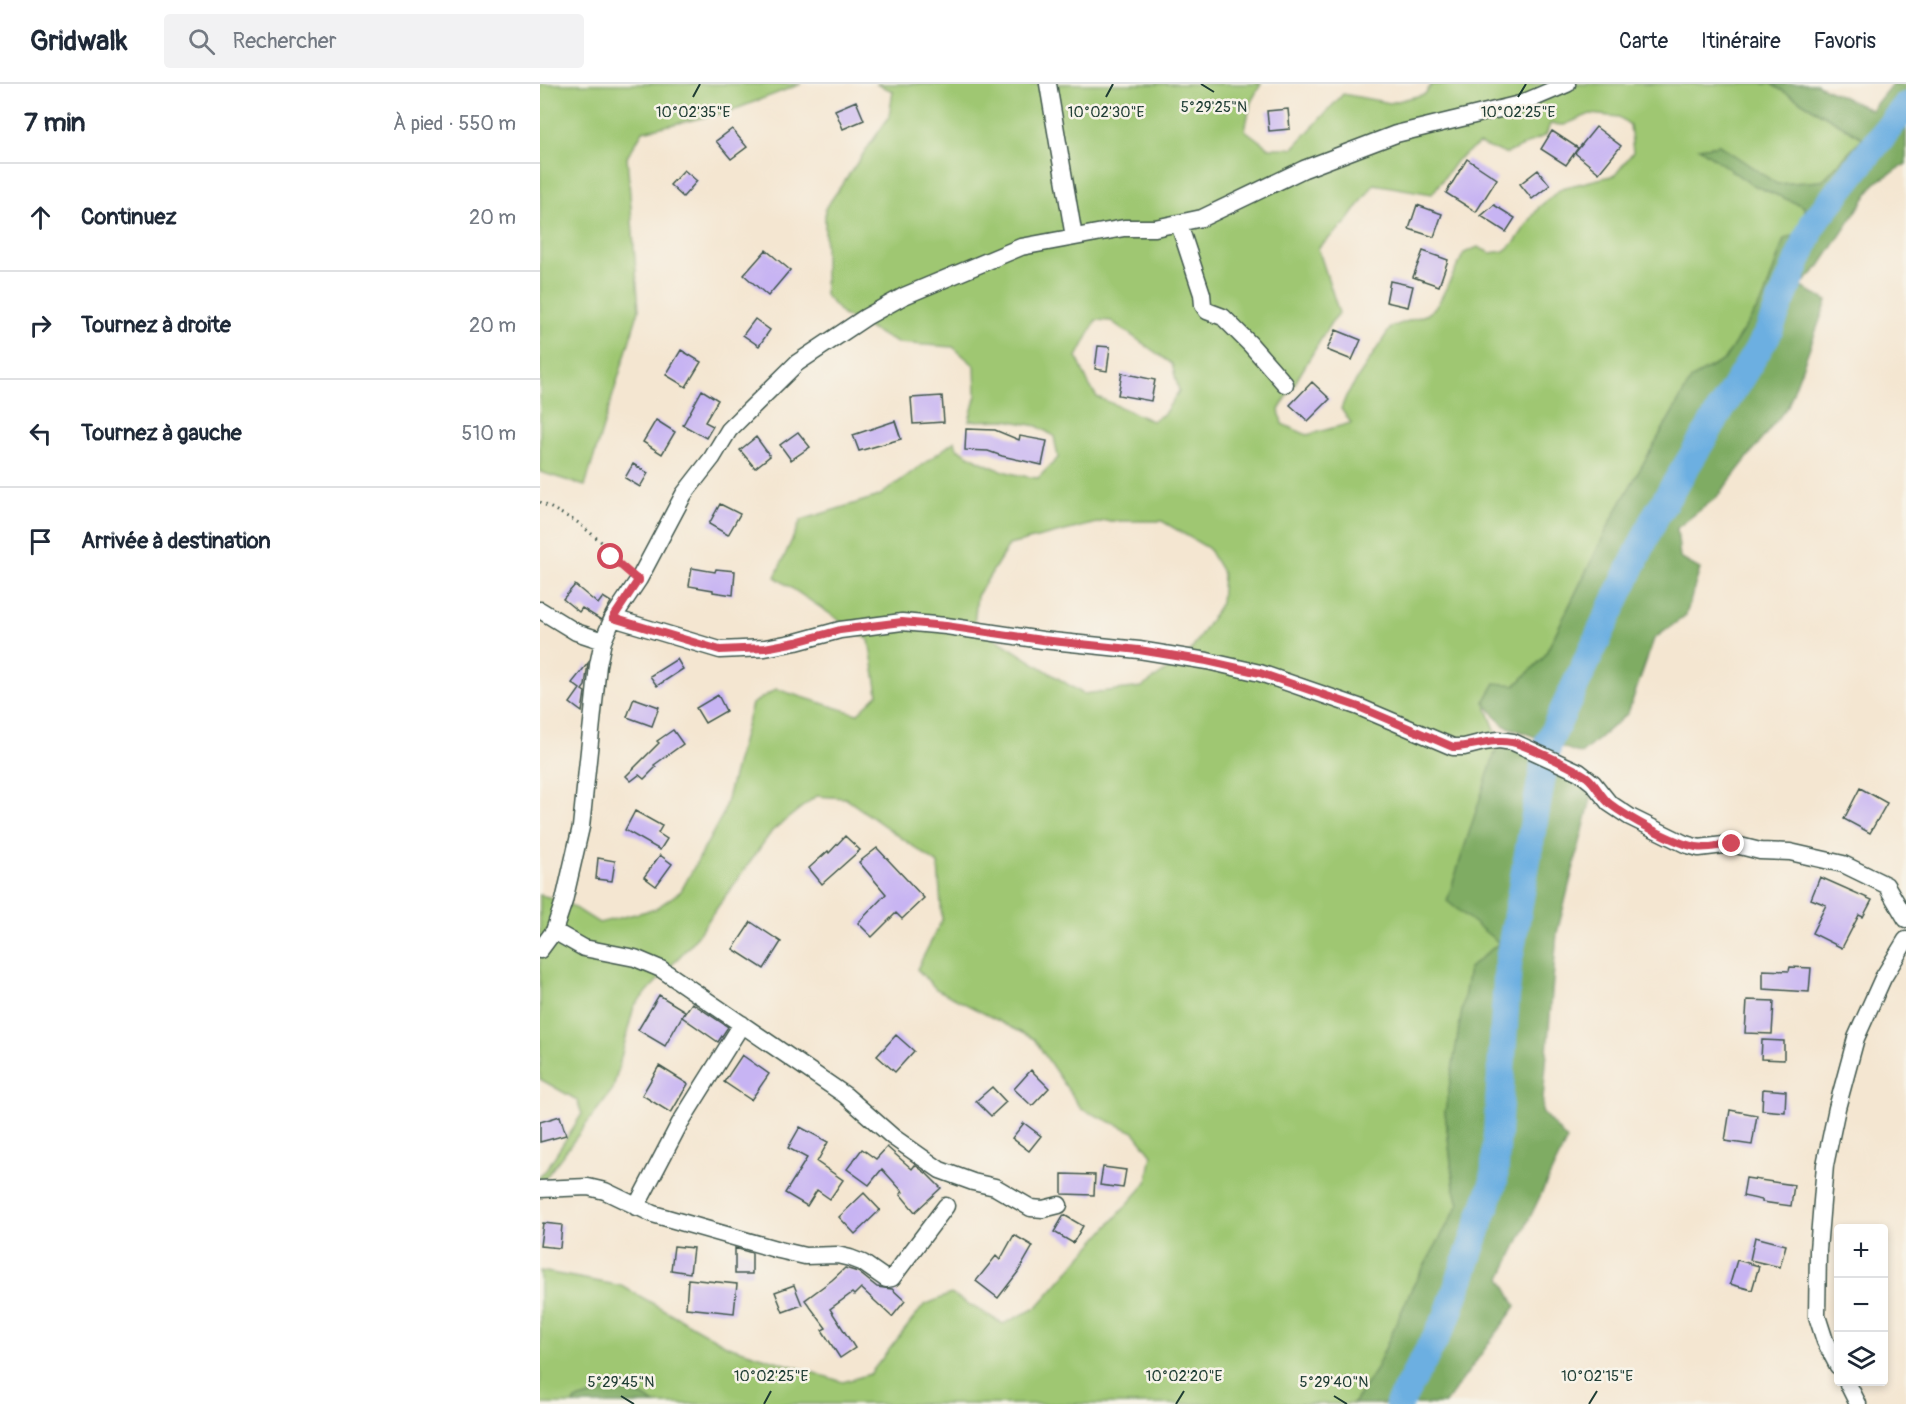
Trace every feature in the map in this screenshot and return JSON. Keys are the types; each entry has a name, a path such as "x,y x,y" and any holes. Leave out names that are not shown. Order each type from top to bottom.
{"street":[{"path":"1048,84 1074,237"},
{"path":"540,950 554,931 564,901 580,827 595,688 603,641 613,618 639,579 684,494 712,458 729,430 796,363 866,317 904,296 1021,247 1124,228 1155,228 1202,218 1304,169 1396,134 1520,104 1567,84"},
{"path":"1179,224 1202,294 1203,305 1207,311 1223,317 1285,384"},
{"path":"540,610 576,632 603,641"},
{"path":"613,618 720,650 765,648 840,630 902,622 1139,650 1207,661 1260,673 1359,707 1453,747 1484,742 1514,742 1579,772 1593,783 1609,803 1630,817 1685,844 1699,848 1732,844 1760,851 1790,852 1843,864 1886,885 1906,919"},
{"path":"554,931 584,948 634,958 661,969 845,1095 893,1137 940,1170 1002,1190 1031,1208 1043,1209 1059,1205"},
{"path":"1834,1357 1825,1341 1817,1316 1818,1250 1825,1165 1837,1108 1856,1038 1883,978 1906,940"},
{"path":"636,1206 680,1123 742,1024"},
{"path":"540,1189 588,1187 605,1191 653,1214 779,1250 804,1256 837,1255 850,1258 863,1263 886,1279 892,1278 946,1206"},
{"path":"1849,1386 1858,1404"}],"path":[{"path":"540,502 586,529 604,544 611,557 639,581 639,579"}],"green space":[{"path":"540,84 801,84 728,112 643,131 627,157 639,310 585,486 540,472"},
{"path":"876,84 1261,84 1251,102 1245,130 1269,148 1293,148 1343,94 1390,103 1425,94 1432,84 1771,84 1863,138 1822,181 1777,184 1719,145 1700,148 1751,184 1805,207 1804,232 1784,240 1764,298 1724,361 1692,378 1615,513 1544,657 1516,685 1484,701 1499,740 1499,943 1445,1112 1454,1187 1459,1204 1412,1288 1375,1371 1353,1404 655,1404 642,1396 576,1400 574,1404 540,1404 540,1271 622,1286 728,1346 843,1382 870,1374 924,1305 951,1294 1003,1324 1036,1308 1147,1182 1152,1155 1134,1132 1081,1109 1034,1039 936,989 917,969 942,920 938,864 845,798 816,796 772,831 692,943 634,1006 613,1089 540,1185 540,1175 546,1170 582,1114 577,1100 540,1079 540,895 564,901 599,923 655,909 681,891 723,814 752,704 776,689 857,714 878,694 869,640 775,577 801,520 879,496 955,441 957,448 986,464 1026,477 1038,478 1058,458 1054,436 1037,426 1006,420 969,421 976,395 975,366 953,347 897,343 843,315 825,295 825,209 889,117 893,91","holes":["1590,114 1619,117 1630,125 1633,152 1615,175 1562,188 1539,207 1515,242 1504,251 1490,253 1478,247 1464,253 1438,304 1428,314 1391,327 1346,396 1341,409 1351,423 1307,435 1282,424 1279,410 1330,324 1339,313 1318,248 1347,222 1374,184 1432,194 1457,160 1479,144 1506,154 1546,135 1550,124 1564,125","1096,320 1111,321 1172,364 1179,391 1164,414 1152,421 1097,397 1077,357","1105,521 1162,521 1208,548 1223,574 1221,603 1189,654 1142,687 1083,694 974,625 977,596 1009,545"]},
{"path":"1771,84 1816,84 1871,110 1892,84 1906,84 1906,164 1875,183 1820,266 1800,286 1827,301 1788,406 1717,497 1677,528 1680,558 1700,569 1686,615 1654,639 1628,713 1581,754 1503,725 1484,702 1495,683 1516,685 1544,657 1615,513 1692,378 1724,360 1764,298 1784,239 1804,232 1805,207 1751,184 1699,148 1719,145 1777,184 1822,181 1863,138"},
{"path":"1499,740 1555,765 1592,795 1557,933 1542,1112 1567,1140 1501,1278 1516,1306 1445,1404 1353,1404 1375,1371 1412,1288 1459,1204 1454,1187 1445,1112 1469,968 1499,943 1447,901"},
{"path":"615,1389 642,1396 655,1404 574,1404 576,1400"}],"building":[{"path":"856,101 864,120 843,129 835,110"},
{"path":"1288,109 1290,129 1269,131 1267,111"},
{"path":"1596,127 1621,146 1599,173 1575,153"},
{"path":"732,129 747,147 731,159 716,141"},
{"path":"1552,131 1578,148 1566,165 1541,149"},
{"path":"1467,159 1497,179 1476,212 1446,193"},
{"path":"684,170 697,181 683,197 670,185"},
{"path":"1538,170 1550,185 1532,199 1520,184"},
{"path":"1417,205 1442,214 1434,237 1409,229"},
{"path":"1494,205 1515,218 1506,232 1481,216"},
{"path":"766,250 790,270 768,296 744,275"},
{"path":"1423,251 1448,260 1439,286 1413,277"},
{"path":"1390,281 1413,286 1408,307 1386,302"},
{"path":"755,319 770,330 759,346 743,335"},
{"path":"1336,330 1361,340 1352,360 1327,350"},
{"path":"1098,346 1110,347 1107,371 1095,369"},
{"path":"681,350 701,362 686,387 666,375"},
{"path":"1122,373 1155,380 1151,401 1118,395"},
{"path":"1312,382 1330,399 1308,421 1290,405"},
{"path":"702,390 718,400 705,422 713,426 706,438 683,425"},
{"path":"942,396 944,422 913,424 911,398"},
{"path":"656,420 675,432 662,454 643,442"},
{"path":"895,421 901,439 859,451 853,435"},
{"path":"966,429 995,430 1019,440 1020,436 1047,441 1042,465 988,451 965,450"},
{"path":"798,432 810,447 791,460 780,445"},
{"path":"756,437 770,456 755,468 740,450"},
{"path":"633,464 648,473 640,487 625,478"},
{"path":"720,504 740,514 728,535 709,524"},
{"path":"692,568 715,572 716,569 735,571 733,595 689,586"},
{"path":"575,585 598,604 603,597 611,602 601,620 582,608 579,612 563,599"},
{"path":"677,659 683,669 657,686 650,676"},
{"path":"588,663 585,686 582,690 585,692 582,712 570,703 580,689 572,683"},
{"path":"718,695 726,711 705,723 696,708"},
{"path":"634,698 659,707 652,726 627,717"},
{"path":"673,730 683,744 654,765 656,767 644,779 639,775 631,781 626,776 659,743 657,741"},
{"path":"1860,788 1887,803 1870,833 1844,819"},
{"path":"635,811 662,826 658,833 667,839 660,850 625,830"},
{"path":"845,836 860,850 822,884 809,868 828,851 829,853"},
{"path":"877,848 924,898 902,919 896,913 872,937 858,923 886,894 859,862"},
{"path":"660,855 672,864 656,886 644,877"},
{"path":"598,858 615,861 612,881 596,879"},
{"path":"1820,877 1872,900 1863,917 1859,915 1842,948 1812,933 1826,905 1811,899"},
{"path":"751,922 781,942 764,969 733,949"},
{"path":"1790,967 1811,968 1809,992 1763,989 1763,970 1789,971"},
{"path":"659,995 685,1011 665,1046 638,1030"},
{"path":"1747,1000 1774,1001 1772,1034 1745,1033"},
{"path":"692,1003 728,1027 718,1042 682,1017"},
{"path":"896,1035 914,1051 895,1072 877,1056"},
{"path":"1762,1040 1784,1041 1784,1060 1761,1059"},
{"path":"742,1055 769,1074 751,1100 724,1082"},
{"path":"659,1066 688,1084 671,1113 642,1095"},
{"path":"1031,1070 1049,1088 1032,1106 1014,1089"},
{"path":"992,1087 1006,1102 991,1116 976,1101"},
{"path":"1763,1089 1786,1091 1785,1112 1762,1110"},
{"path":"1730,1110 1757,1115 1752,1145 1725,1141"},
{"path":"560,1116 566,1135 540,1142 540,1122"},
{"path":"1024,1123 1041,1136 1029,1151 1012,1138"},
{"path":"800,1127 828,1142 817,1162 843,1180 830,1199 817,1190 807,1206 785,1193 807,1158 788,1148"},
{"path":"887,1147 912,1169 915,1165 927,1174 941,1188 915,1212 900,1194 903,1192 882,1169 869,1185 847,1169 862,1149 876,1159"},
{"path":"1103,1167 1126,1170 1123,1188 1100,1185"},
{"path":"1062,1174 1095,1175 1094,1195 1062,1194"},
{"path":"1746,1178 1794,1185 1791,1206 1762,1202 1762,1200 1743,1196"},
{"path":"864,1193 880,1210 855,1234 839,1217"},
{"path":"1064,1215 1083,1226 1073,1243 1054,1232"},
{"path":"543,1223 562,1225 560,1248 540,1246"},
{"path":"1014,1235 1033,1246 1018,1272 998,1298 976,1281 996,1256 1000,1260"},
{"path":"1755,1237 1786,1245 1780,1267 1750,1260"},
{"path":"674,1246 693,1248 690,1273 671,1270"},
{"path":"735,1248 752,1253 752,1274 735,1274"},
{"path":"1737,1260 1759,1266 1752,1290 1730,1284"},
{"path":"845,1268 858,1272 877,1287 892,1289 905,1301 892,1317 861,1288 854,1295 852,1293 830,1309 855,1348 840,1358 822,1330 826,1328 805,1300"},
{"path":"688,1279 737,1284 734,1313 686,1308"},
{"path":"794,1285 802,1305 783,1312 775,1292"}],"waterway":[{"path":"1399,1404 1447,1317 1494,1181 1508,965 1548,743 1655,517 1768,333 1814,222 1906,106"}],"route":[{"path":"611,557 639,581 639,579 613,618 720,650 765,648 840,630 870,628 902,622 1139,650 1207,661 1260,673 1359,707 1453,747 1484,742 1514,742 1579,772 1593,783 1609,803 1630,817 1685,844 1699,848 1732,844"}]}
